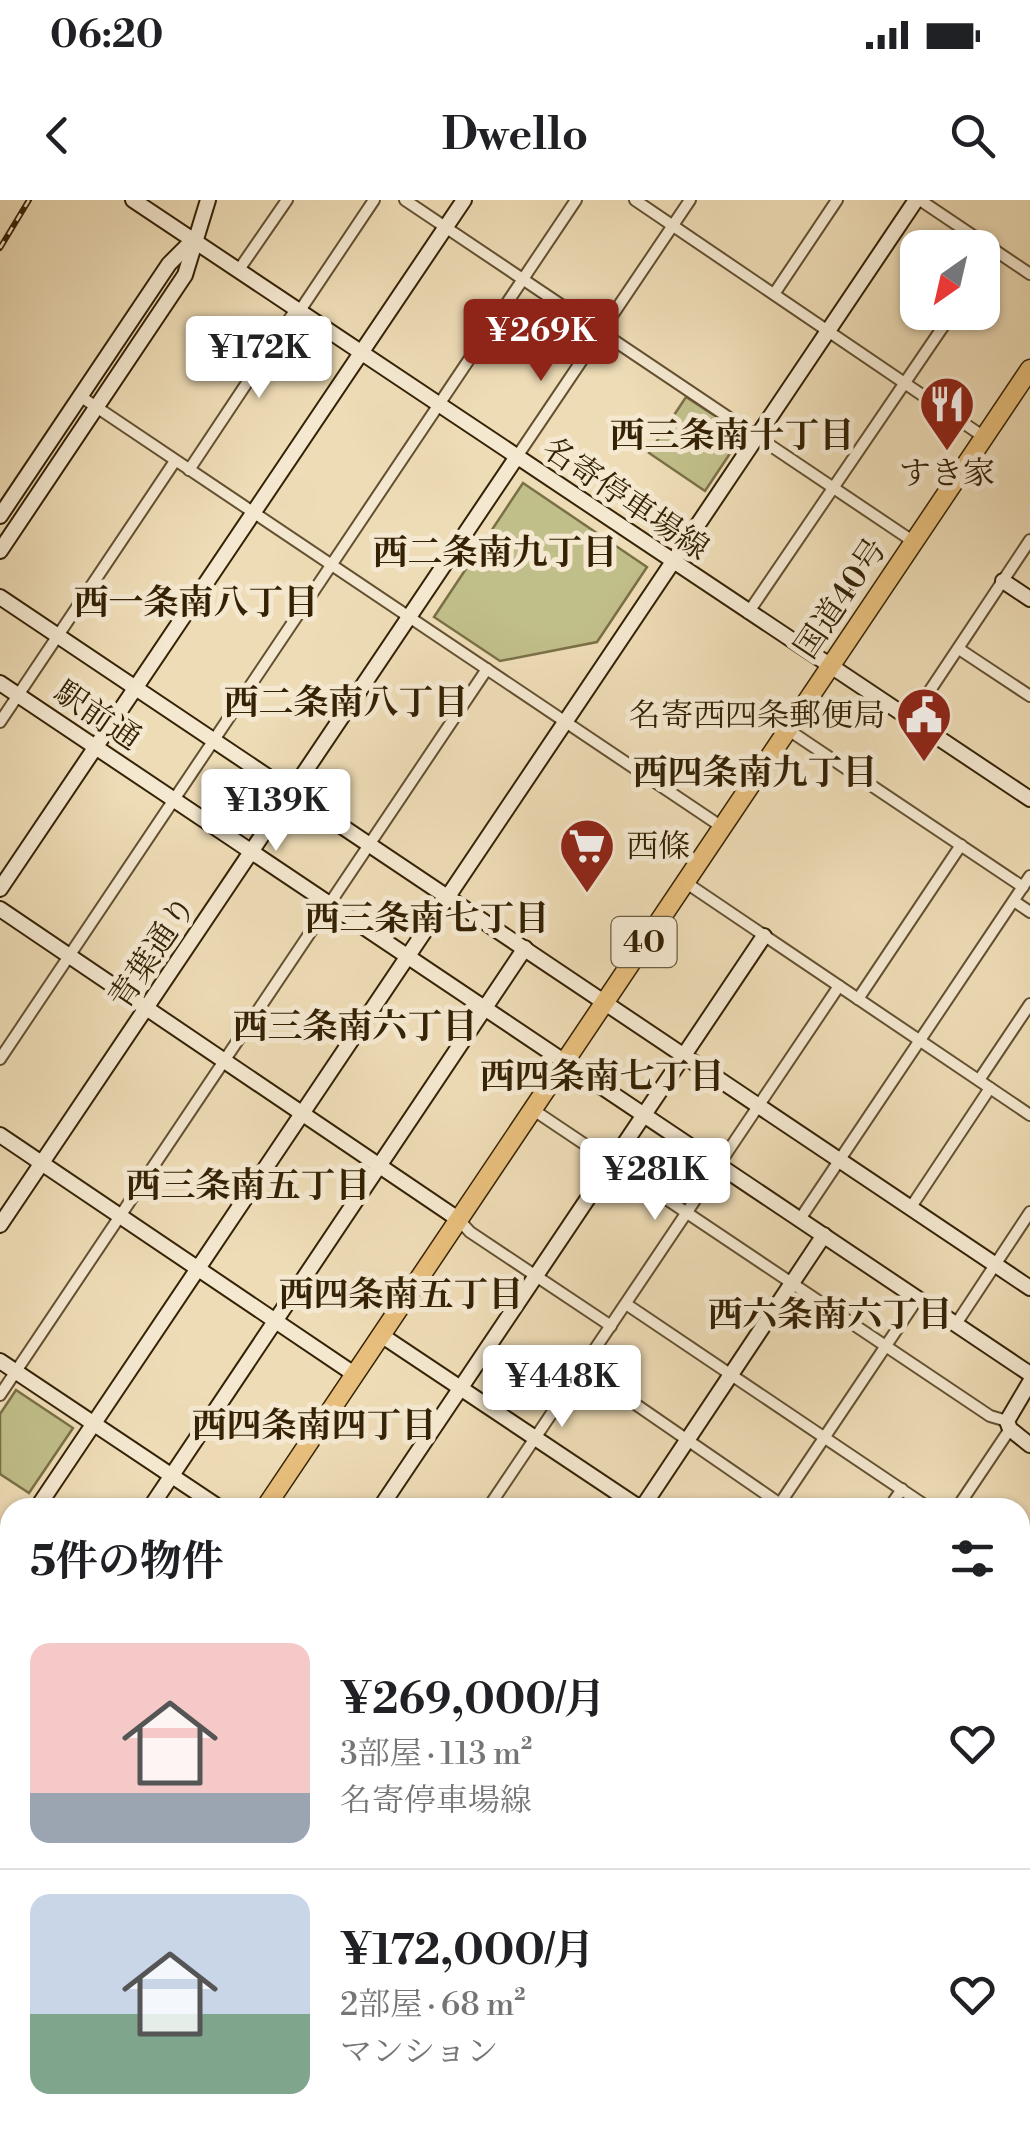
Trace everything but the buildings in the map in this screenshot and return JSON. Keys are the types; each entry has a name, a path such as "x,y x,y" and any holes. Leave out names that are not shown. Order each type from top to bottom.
{"highway":[{"name":"国道40号","path":"271,1498 1030,369"}],"street":[{"name":"名寄停車場線","path":"133,200 1030,800"},
{"path":"0,552 185,275 208,200"},
{"path":"238,271 286,200"},
{"path":"189,470 374,200"},
{"path":"405,200 914,542"},
{"path":"0,889 464,200"},
{"path":"0,1059 576,200"},
{"path":"635,200 984,437"},
{"path":"516,458 690,200"},
{"path":"774,294 837,200"},
{"path":"44,1498 918,200 964,230"},
{"path":"0,516 169,264 194,239"},
{"path":"1000,253 1030,274"},
{"path":"748,612 941,330"},
{"path":"80,396 722,827"},
{"name":"青葉通り","path":"0,1226 516,458"},
{"path":"0,722 175,461"},
{"path":"911,719 1030,540"},
{"path":"1003,581 1030,599"},
{"path":"0,597 1030,1288"},
{"path":"959,648 1030,696"},
{"path":"0,1394 486,670"},
{"name":"駅前通","path":"0,683 1030,1374"},
{"path":"787,729 1023,887"},
{"path":"858,999 961,845"},
{"path":"800,1219 1030,876"},
{"path":"685,882 1030,1115"},
{"path":"1014,901 1030,912"},
{"path":"0,908 611,1326"},
{"path":"387,1498 764,936"},
{"path":"157,1498 525,948"},
{"path":"495,1498 839,986"},
{"path":"978,1080 1030,1004"},
{"path":"911,1207 990,1088"},
{"path":"532,1109 1008,1425 1030,1445"},
{"path":"0,1135 354,1374"},
{"path":"956,1324 1030,1212"},
{"path":"648,1498 824,1236"},
{"path":"786,1498 918,1298"},
{"path":"626,1304 916,1498"},
{"path":"381,1334 626,1498"},
{"path":"0,1361 205,1498"},
{"path":"583,1368 770,1498"},
{"path":"963,1498 1030,1382"},
{"path":"896,1498 902,1488"}],"shaded area":[{"path":"686,397 743,434 705,491 649,453"},
{"path":"523,483 647,567 597,642 500,661 434,617"},
{"path":"16,1390 73,1428 29,1493 0,1474 0,1414"}],"railway":[{"path":"0,248 29,200"}],"place":[{"name":"すき家","path":"947,453"},
{"name":"名寄西四条郵便局","path":"924,764"},
{"name":"西條","path":"587,895"}],"district":[{"name":"西三条南十丁目","path":"732,435"},
{"name":"西二条南九丁目","path":"495,552"},
{"name":"西一条南八丁目","path":"196,602"},
{"name":"西二条南八丁目","path":"346,702"},
{"name":"西四条南九丁目","path":"755,772"},
{"name":"西三条南七丁目","path":"427,918"},
{"name":"西三条南六丁目","path":"355,1026"},
{"name":"西四条南七丁目","path":"602,1076"},
{"name":"西三条南五丁目","path":"248,1185"},
{"name":"西四条南五丁目","path":"401,1294"},
{"name":"西六条南六丁目","path":"830,1314"},
{"name":"西四条南四丁目","path":"314,1425"}]}
